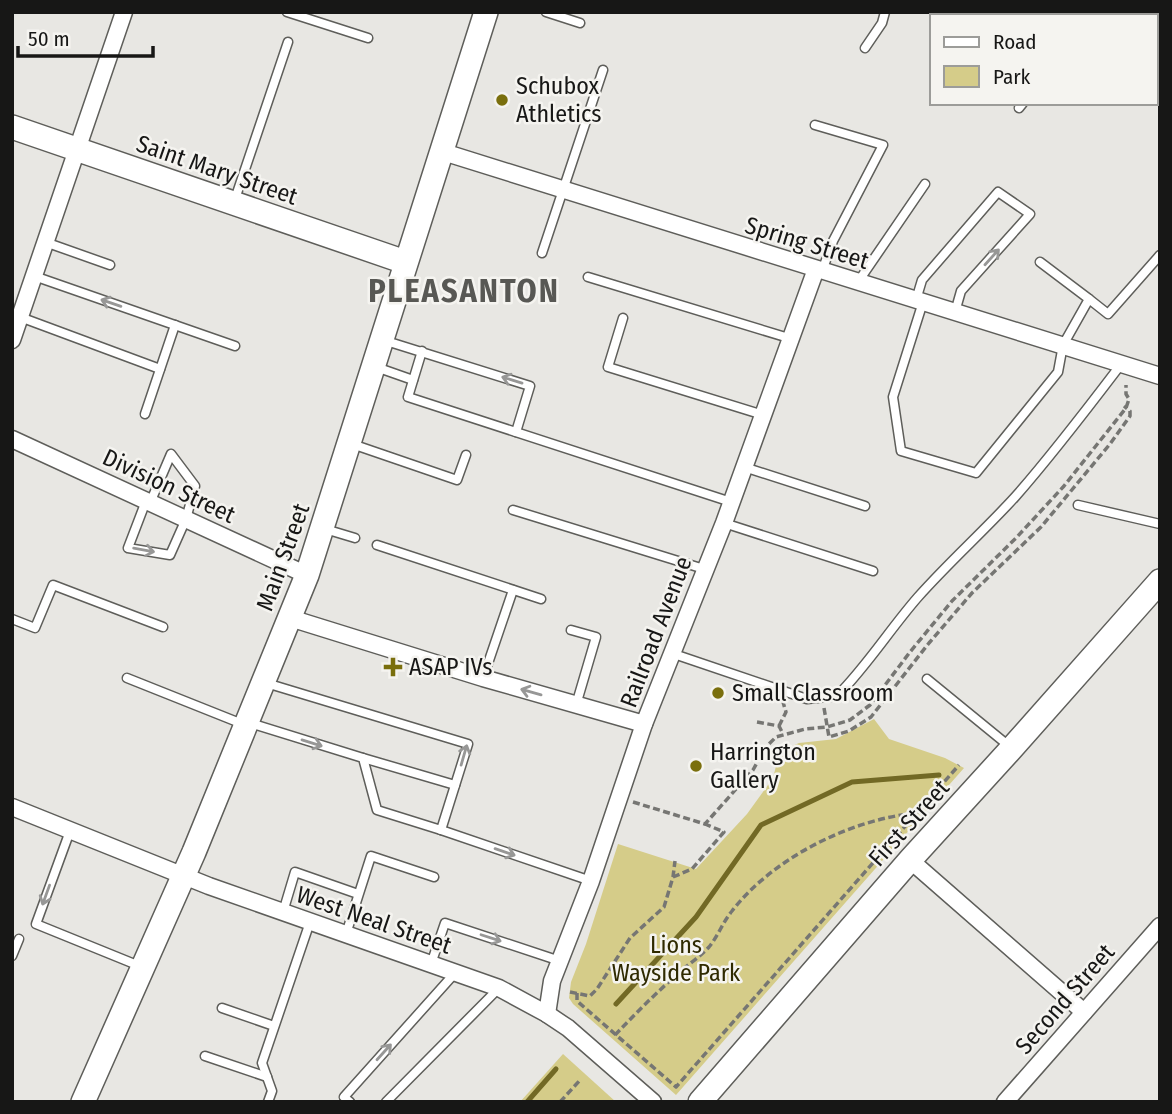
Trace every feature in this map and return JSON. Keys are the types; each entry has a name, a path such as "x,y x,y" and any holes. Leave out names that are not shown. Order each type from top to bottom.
{"street":[{"path":"12,340 124,12"},
{"name":"Main Street","path":"83,1102 183,876 307,576 486,12"},
{"name":"Saint Mary Street","path":"12,127 405,262"},
{"name":"Spring Street","path":"440,151 1160,376"},
{"name":"Railroad Avenue","path":"547,1014 552,981 591,881 644,724 724,523 819,270"},
{"name":"Division Street","path":"12,439 307,576"},
{"name":"First Street","path":"700,1102 910,860 1160,581"},
{"path":"290,618 483,678 644,724"},
{"name":"West Neal Street","path":"12,807 183,876 499,988 568,1028 653,1102"},
{"path":"910,860 1084,1012"},
{"name":"Second Street","path":"1005,1102 1160,926"}],"lane":[{"path":"287,12 368,38"},
{"path":"546,12 580,23"},
{"path":"865,48 886,12"},
{"path":"234,203 288,42"},
{"path":"542,254 603,70"},
{"path":"815,125 883,145 819,270"},
{"path":"858,282 925,184"},
{"path":"955,312 961,291 1030,214 998,192 922,280 919,301 893,397 901,451 976,473 1058,372 1063,345 1089,299"},
{"path":"45,242 110,265"},
{"path":"1040,262 1108,314 1160,255"},
{"path":"34,276 235,346"},
{"path":"588,277 792,339"},
{"path":"20,317 160,369"},
{"path":"623,318 608,367 763,415"},
{"path":"145,415 175,325"},
{"path":"381,339 530,386 516,432"},
{"path":"422,351 408,397 731,502"},
{"path":"671,653 807,699 837,696 854,680 898,620 1012,499 1055,449 1122,363"},
{"path":"373,366 413,380"},
{"path":"349,443 457,480 466,454"},
{"path":"171,454 195,486 186,519 170,555 128,548 171,454"},
{"path":"744,467 865,506"},
{"path":"1078,505 1160,524"},
{"path":"513,510 704,569"},
{"path":"724,523 873,571"},
{"path":"323,528 355,538"},
{"path":"377,545 541,599"},
{"path":"12,619 35,628 53,585 163,627"},
{"path":"483,678 513,590"},
{"path":"571,630 596,637 576,705"},
{"path":"127,678 246,724 455,785"},
{"path":"928,680 1012,748"},
{"path":"264,682 468,744 441,830"},
{"path":"363,758 377,810 591,881"},
{"path":"70,831 36,924 142,967"},
{"path":"346,934 371,856 434,877"},
{"path":"283,912 295,872 358,894"},
{"path":"268,1102 272,1091 262,1063 310,922"},
{"path":"431,964 445,923 560,961"},
{"path":"12,956 19,939"},
{"path":"350,1102 344,1097 455,973"},
{"path":"386,1102 499,988"},
{"path":"222,1008 274,1026"},
{"path":"205,1056 267,1077"}],"path":[{"path":"705,824 753,770 765,748 776,737 849,720 870,705 952,601 1064,486 1125,407 1129,399 1126,385"},
{"path":"823,698 829,737 835,737 871,717 972,593 1041,527 1093,465 1130,416 1130,411 1125,407"},
{"path":"779,726 786,712 781,700 782,691"},
{"path":"757,722 779,726"},
{"path":"779,726 783,734"},
{"path":"577,993 577,1001 676,1087 958,765"},
{"path":"620,797 724,832 692,869 673,877"},
{"path":"615,1035 678,973 710,946 732,910 772,872 799,852 845,831 892,815 917,813"},
{"path":"570,992 590,996 630,938 664,907 675,861"},
{"path":"560,1102 581,1079"}],"green space":[{"name":"Lions Wayside Park","path":"874,719 889,739 945,758 964,768 676,1095 569,998 571,982 618,844 696,869 747,814 773,778 776,766 788,748 799,743 836,739"},
{"path":"563,1054 616,1102 520,1102"}],"waterway":[{"path":"616,1004 696,917 761,825 852,782 939,775"},
{"path":"527,1102 556,1069"}],"place":[{"name":"Schubox Athletics","path":"502,100"},
{"name":"ASAP IVs","path":"393,667"},
{"name":"Small Classroom","path":"718,693"},
{"name":"Harrington Gallery","path":"696,766"}],"district":[{"name":"PLEASANTON","path":"464,291"}]}
